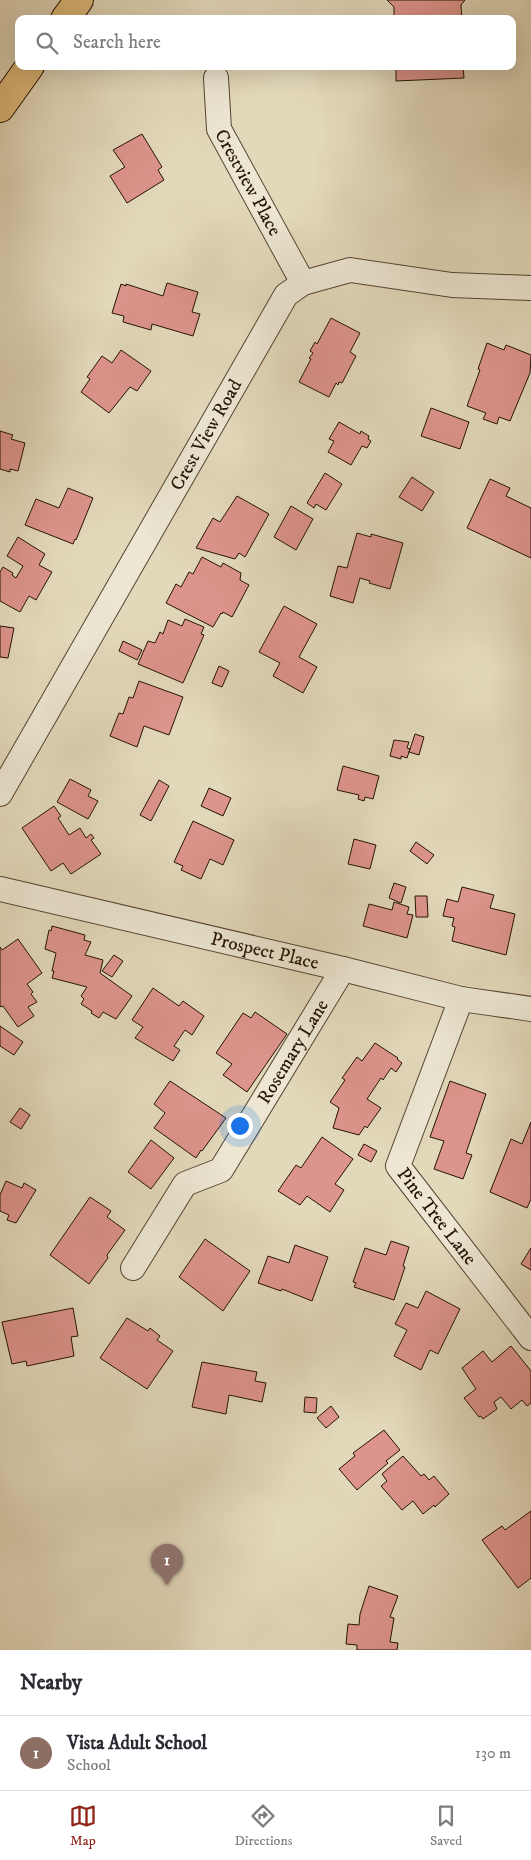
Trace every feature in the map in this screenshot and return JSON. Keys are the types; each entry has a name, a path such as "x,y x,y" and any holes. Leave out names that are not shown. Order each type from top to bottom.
{"highway":[{"path":"68,15 79,0"},
{"path":"0,108 27,70"}],"street":[{"name":"Crestview Place","path":"216,78 219,129 303,283"},
{"name":"Crest View Road","path":"0,794 286,295 303,283 350,270 452,285 531,288"},
{"name":"Prospect Place","path":"0,889 344,969 461,999 531,1009"},
{"name":"Rosemary Lane","path":"133,1268 185,1184 221,1170 344,969"},
{"name":"Pine Tree Lane","path":"461,999 398,1166 531,1338"}],"building":[{"path":"387,0 465,0 461,5 462,15 394,15 394,7"},
{"path":"396,70 463,70 464,78 396,81"},
{"path":"142,134 162,167 158,170 164,180 127,203 110,176 125,167 113,150"},
{"path":"167,283 198,292 192,312 200,314 193,336 152,324 151,330 123,322 124,316 112,313 121,284 163,296"},
{"path":"331,318 360,333 350,352 356,356 342,383 339,382 338,385 336,383 329,397 299,382 311,359 309,358 313,353 310,351 315,342 317,344"},
{"path":"487,343 504,350 506,345 531,355 530,373 510,421 499,417 497,424 483,419 486,413 467,406"},
{"path":"121,350 151,371 137,391 130,387 109,413 81,392 90,379 87,377 102,356 112,363"},
{"path":"431,408 469,422 460,449 421,436"},
{"path":"339,422 360,434 361,431 369,436 368,439 371,441 367,448 362,446 351,465 328,452 334,441 329,439"},
{"path":"0,431 13,435 11,439 25,443 18,471 10,469 10,472 0,469"},
{"path":"325,473 342,484 326,510 316,504 314,508 307,503"},
{"path":"412,477 434,492 422,511 399,497"},
{"path":"490,479 510,488 506,496 531,508 531,558 467,528"},
{"path":"68,488 93,498 73,544 25,525 36,499 59,508"},
{"path":"237,496 269,514 245,557 239,553 235,559 196,548 213,518 220,522"},
{"path":"291,506 313,519 296,550 274,537"},
{"path":"357,533 371,537 371,534 403,543 390,589 369,583 370,581 360,578 353,603 330,596 338,566 347,568"},
{"path":"18,537 45,554 39,565 52,572 36,600 29,596 20,612 0,601 0,572 3,567 13,573 12,575 16,578 23,566 7,556"},
{"path":"202,557 221,567 223,563 241,573 240,580 249,585 232,617 223,612 221,613 213,627 166,603 176,584 181,587 189,572 193,574"},
{"path":"284,606 317,624 299,657 317,667 303,693 273,676 280,663 259,652"},
{"path":"185,619 204,627 201,634 204,635 183,683 138,664 148,641 155,643 160,632 163,634 168,620 182,626"},
{"path":"0,626 14,628 8,658 0,657"},
{"path":"123,641 142,650 137,660 119,651"},
{"path":"219,666 229,671 222,687 212,683"},
{"path":"139,681 183,697 169,735 144,726 137,747 110,736 119,713 123,714 129,697 133,698"},
{"path":"415,734 424,737 419,755 409,752"},
{"path":"394,740 409,742 407,748 410,749 407,758 401,756 401,759 390,756"},
{"path":"343,766 379,776 373,799 365,797 364,801 358,799 359,795 337,790"},
{"path":"70,779 91,790 88,796 98,801 88,819 57,802"},
{"path":"159,780 169,786 151,821 140,815"},
{"path":"209,788 231,798 223,816 201,806"},
{"path":"54,806 61,816 58,818 69,835 80,828 86,838 91,834 94,838 91,840 101,854 71,874 63,863 51,871 22,828"},
{"path":"193,821 234,840 223,865 210,859 201,879 181,870 183,866 174,862"},
{"path":"354,839 376,845 370,869 348,864"},
{"path":"416,842 434,855 427,864 410,851"},
{"path":"394,883 406,887 401,903 389,898"},
{"path":"462,887 494,895 490,908 515,914 506,955 452,941 455,927 452,926 454,918 443,916 447,899 458,902"},
{"path":"415,896 427,896 428,917 416,917"},
{"path":"394,902 409,907 407,914 413,915 407,938 363,926 369,904 392,910"},
{"path":"52,926 85,935 84,940 91,942 85,955 103,960 100,973 132,996 116,1019 103,1012 99,1018 81,1004 84,999 81,996 87,987 52,978 56,953 45,949 49,930 51,931"},
{"path":"18,939 42,973 27,984 37,1002 28,1007 34,1016 18,1027 3,1006 0,1006 0,947 2,950"},
{"path":"114,955 123,961 112,977 102,971"},
{"path":"153,988 179,1006 183,1001 204,1016 192,1035 185,1030 174,1046 180,1050 173,1061 135,1038 143,1027 132,1020"},
{"path":"255,1012 287,1034 247,1092 223,1075 232,1064 216,1053 243,1013 251,1018"},
{"path":"0,1026 23,1042 14,1055 0,1046"},
{"path":"375,1043 398,1058 402,1063 396,1072 391,1068 383,1080 381,1078 367,1099 381,1108 367,1128 365,1126 359,1135 333,1128 339,1108 330,1102 345,1080 342,1078 357,1057 362,1061"},
{"path":"170,1081 226,1118 196,1158 154,1128 165,1113 154,1104"},
{"path":"450,1081 486,1094 466,1153 472,1155 463,1179 434,1169 444,1141 430,1137"},
{"path":"20,1108 30,1115 21,1129 10,1122"},
{"path":"531,1122 531,1199 527,1208 490,1192 511,1139 522,1144"},
{"path":"322,1137 353,1159 335,1184 344,1190 330,1212 307,1196 300,1205 278,1191 296,1165 301,1168"},
{"path":"151,1140 174,1158 151,1189 128,1172"},
{"path":"364,1144 377,1151 371,1162 358,1155"},
{"path":"6,1181 22,1188 24,1183 36,1190 16,1223 7,1220 9,1215 0,1211 0,1195"},
{"path":"90,1197 111,1211 107,1217 125,1230 89,1284 50,1255"},
{"path":"205,1239 250,1271 223,1311 179,1277"},
{"path":"391,1241 409,1247 403,1266 405,1267 394,1300 354,1287 356,1283 353,1282 365,1248 386,1255"},
{"path":"295,1245 328,1257 312,1301 282,1289 281,1291 258,1283 268,1256 289,1263"},
{"path":"531,1248 531,1270 521,1264"},
{"path":"426,1291 460,1309 438,1354 430,1350 421,1370 394,1356 407,1330 395,1324 406,1303 418,1308"},
{"path":"73,1308 78,1336 71,1337 74,1356 27,1366 26,1361 12,1364 2,1322"},
{"path":"127,1318 148,1331 150,1328 160,1336 157,1340 173,1351 147,1389 100,1358"},
{"path":"511,1346 531,1371 531,1403 527,1406 522,1400 511,1409 501,1397 494,1402 497,1409 483,1419 481,1416 479,1417 464,1398 476,1389 462,1368 483,1351 492,1362"},
{"path":"202,1362 257,1372 255,1381 266,1383 262,1402 229,1395 226,1414 192,1407"},
{"path":"305,1397 317,1398 316,1413 304,1412"},
{"path":"331,1406 339,1417 326,1428 317,1418"},
{"path":"384,1430 400,1450 357,1490 339,1469 355,1456 353,1453"},
{"path":"403,1456 421,1476 424,1474 429,1480 434,1476 449,1494 435,1507 434,1505 423,1514 413,1501 402,1510 381,1486 387,1481 382,1474"},
{"path":"531,1511 531,1578 518,1588 482,1540 502,1526 505,1530"},
{"path":"369,1586 398,1596 390,1617 394,1618 390,1642 398,1643 397,1650 357,1650 357,1645 346,1644 348,1624 359,1625 360,1614"}],"place":[{"name":"Vista Adult School","path":"167,1585"}]}
